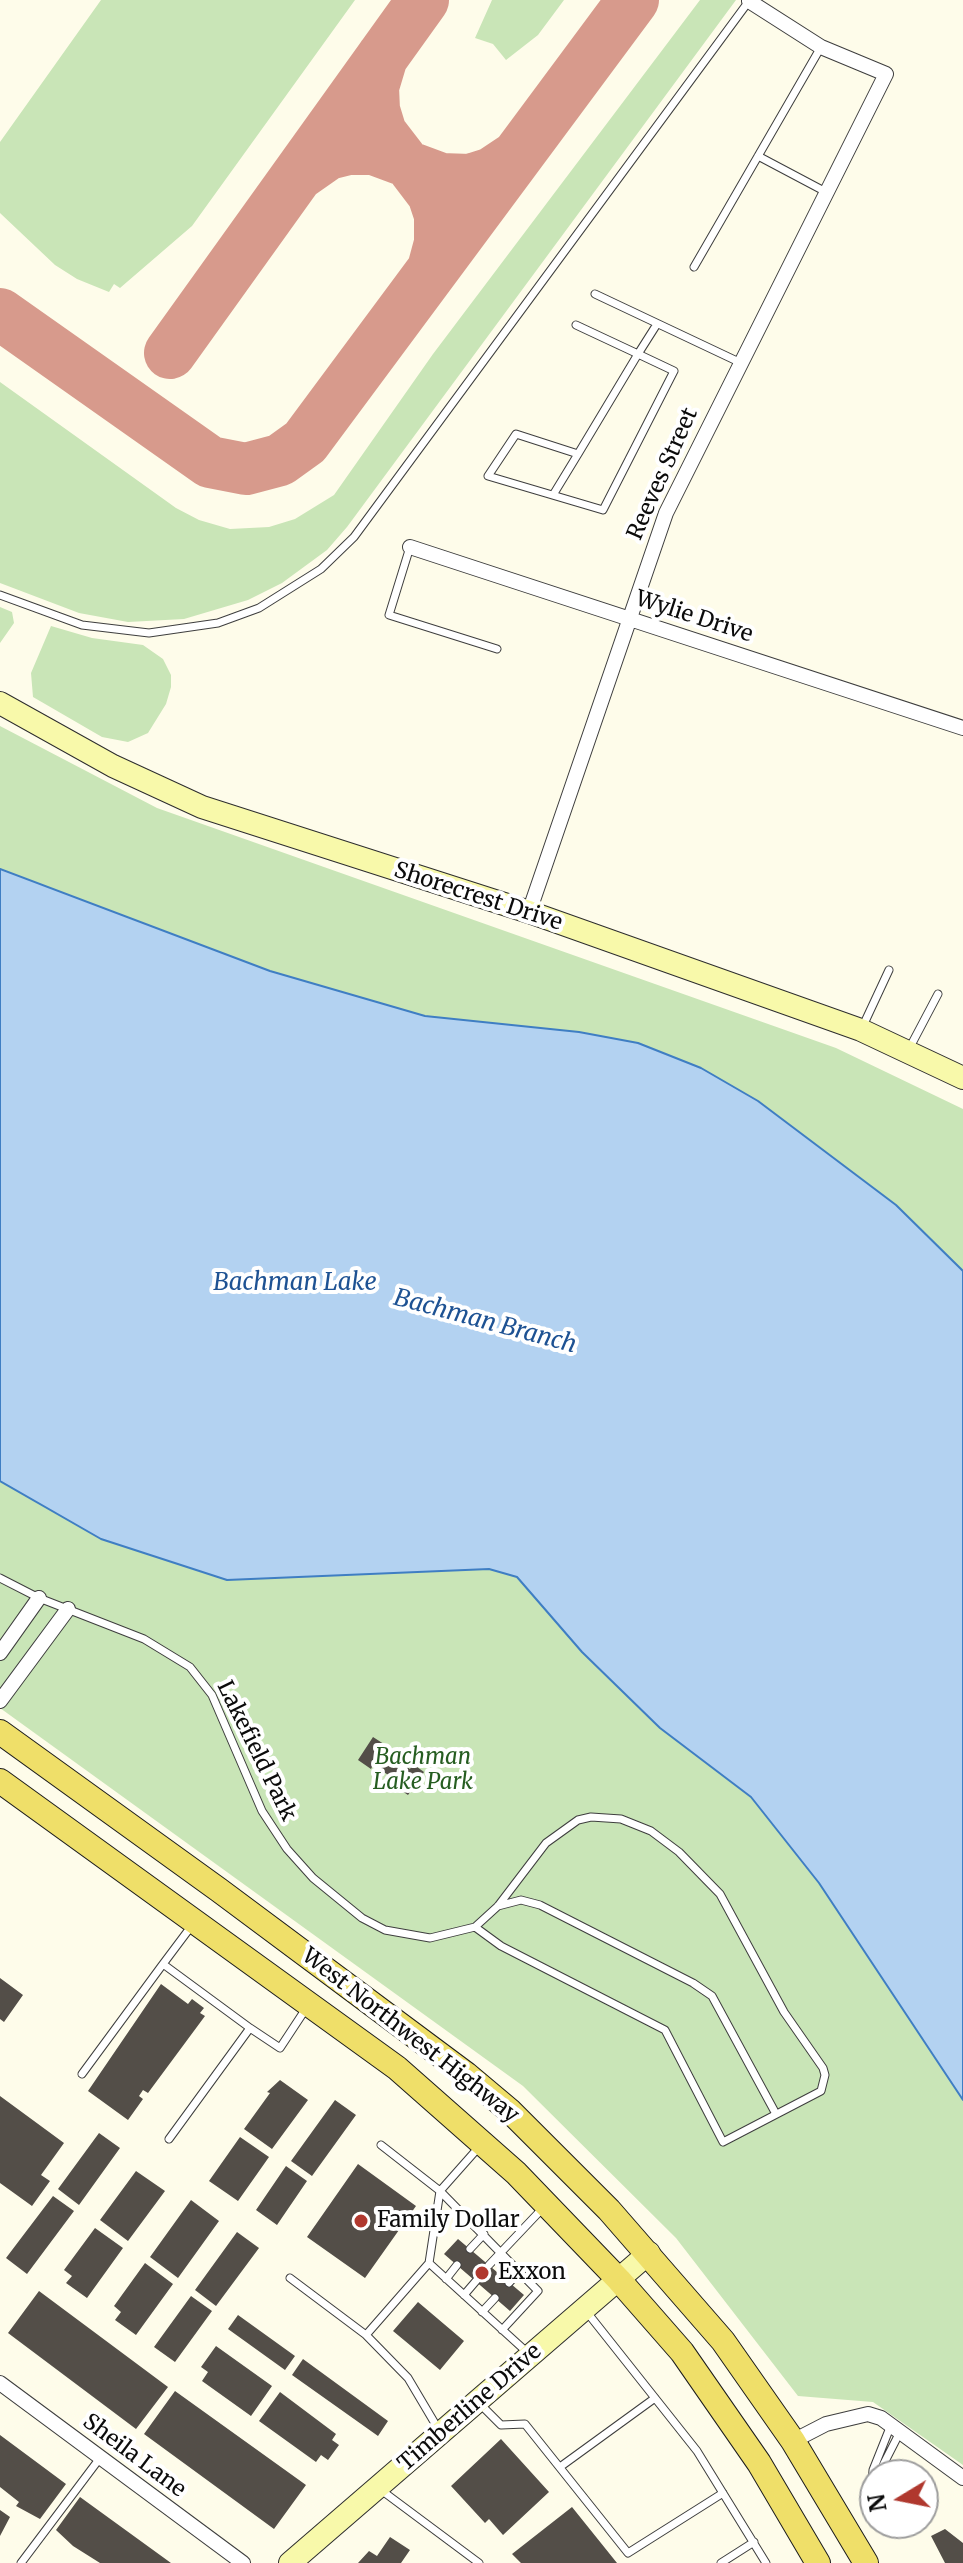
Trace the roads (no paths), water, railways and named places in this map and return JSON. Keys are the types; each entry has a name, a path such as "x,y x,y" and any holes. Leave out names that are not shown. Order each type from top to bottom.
{"main road":[{"name":"West Northwest Highway","path":"0,1732 466,2074 570,2169 649,2253 723,2341 793,2441 866,2563"},
{"name":"West Northwest Highway","path":"0,1781 397,2068 547,2204 682,2352 759,2463 818,2563"},
{"path":"310,2003 339,2001 404,2043 466,2074"}],"street":[{"path":"750,1 821,47"},
{"name":"Reeves Street","path":"529,912 666,513 886,74 821,47"},
{"name":"Wylie Drive","path":"410,547 963,728"},
{"name":"Shorecrest Drive","path":"0,703 113,766 202,807 529,912 861,1030 963,1078"},
{"path":"0,1653 39,1598"},
{"path":"0,1701 68,1609"},
{"name":"Timberline Drive","path":"290,2563 649,2253"},
{"name":"Sheila Lane","path":"0,2383 243,2563"},
{"path":"793,2441 826,2424 856,2415 881,2418 963,2478"}],"lane":[{"path":"0,595 82,625 149,633 218,623 259,608 321,569 354,537 750,1"},
{"path":"694,267 821,47"},
{"path":"758,156 826,192"},
{"path":"595,294 739,362"},
{"path":"553,495 657,324"},
{"path":"576,325 674,371 603,510 488,476 516,434 578,454"},
{"path":"410,547 389,615 497,649"},
{"path":"861,1030 889,970"},
{"path":"908,1051 938,994"},
{"name":"Lakefield Park","path":"0,1578 39,1598 144,1639 190,1667 212,1695 262,1811 287,1849 313,1878 362,1918 385,1930 430,1938 475,1927 498,1906 546,1843 566,1825 591,1817 611,1817 651,1831 679,1852 720,1894 784,2012 823,2068 825,2075 821,2091 776,2114"},
{"path":"475,1927 501,1946 665,2030 723,2142 776,2114 721,2010 703,1989 540,1905 521,1900 498,1906"},
{"path":"82,2074 195,1921"},
{"path":"163,1964 280,2048 310,2003"},
{"path":"169,2139 250,2028"},
{"path":"366,2335 429,2263 440,2191 482,2142"},
{"path":"381,2145 440,2191 538,2291 502,2330"},
{"path":"489,2265 547,2204"},
{"path":"470,2249 484,2234"},
{"path":"429,2263 531,2356"},
{"path":"446,2279 457,2265"},
{"path":"509,2283 520,2271"},
{"path":"290,2278 366,2335 408,2378 441,2434"},
{"path":"464,2295 476,2281"},
{"path":"482,2312 495,2298"},
{"path":"584,2309 697,2451 766,2563"},
{"path":"560,2467 655,2398"},
{"path":"477,2402 501,2425 525,2424 628,2553 723,2493"},
{"path":"883,2459 896,2428"},
{"path":"21,2563 100,2458"},
{"path":"378,2488 479,2563"},
{"path":"721,2563 754,2542"}],"water":[{"name":"Bachman Lake","path":"0,869 270,971 425,1016 579,1032 638,1043 701,1068 758,1101 896,1205 963,1271 963,2100 819,1883 751,1797 660,1728 582,1652 517,1577 489,1569 227,1580 101,1539 0,1481"}],"place":[{"name":"Family Dollar","path":"361,2221"},
{"name":"Exxon","path":"482,2273"}],"water label":[{"name":"Bachman Branch","path":"485,1322"}],"park label":[{"name":"Bachman Lake Park","path":"423,1770"}]}
